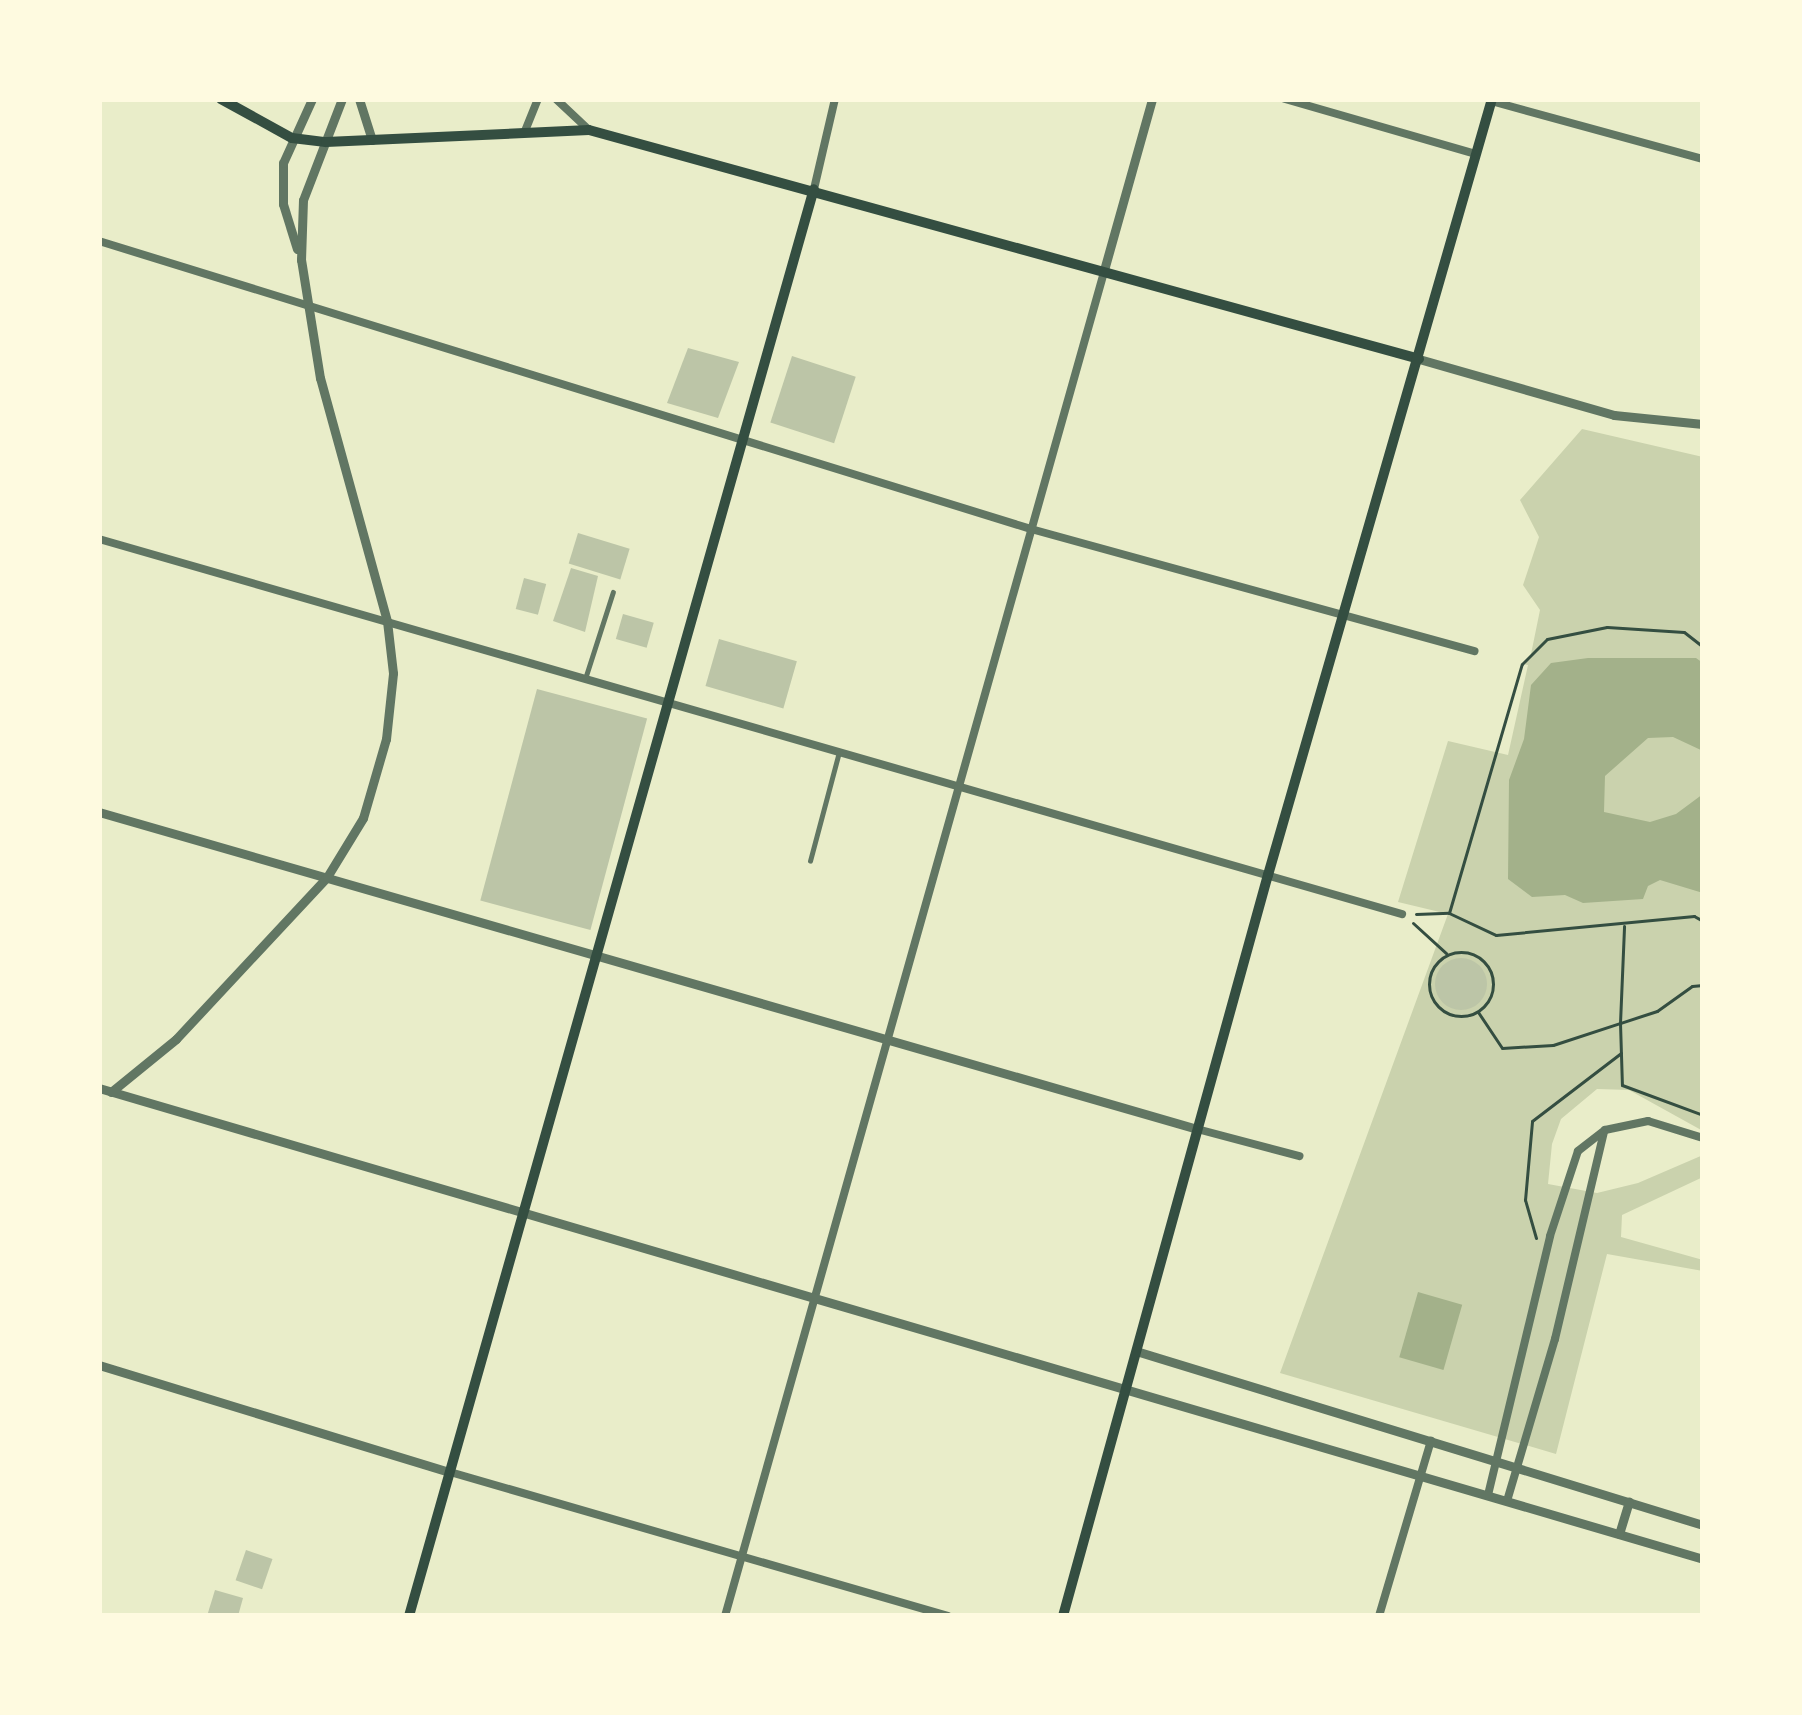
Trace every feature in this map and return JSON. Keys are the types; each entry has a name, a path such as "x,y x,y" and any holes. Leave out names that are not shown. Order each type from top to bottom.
{"main road":[{"path":"221,99 292,138 326,142 589,130 1420,359"},
{"path":"1063,1616 1342,613 1492,100"},
{"path":"409,1616 814,189"}],"street":[{"path":"301,260 282,187 292,138 312,99"},
{"path":"99,1098 176,1040 326,877 363,818 386,739 394,673 387,622 320,378 301,260 303,200 342,99"},
{"path":"359,99 372,140"},
{"path":"525,131 538,99"},
{"path":"556,99 589,130"},
{"path":"814,189 835,99"},
{"path":"725,1616 1152,99"},
{"path":"1285,99 1476,154"},
{"path":"1492,100 1703,158"},
{"path":"99,242 1031,529 1475,651"},
{"path":"1420,359 1614,415 1703,424"},
{"path":"99,538 1402,914"},
{"path":"99,812 1299,1156"},
{"path":"99,1088 1703,1559"},
{"path":"1488,1495 1566,1175 1578,1151 1605,1130 1648,1121 1703,1138"},
{"path":"1507,1501 1555,1339 1605,1130"},
{"path":"1136,1351 1703,1525"},
{"path":"99,1365 948,1616"},
{"path":"1379,1616 1431,1441"},
{"path":"1619,1534 1629,1502"}],"lane":[{"path":"586,679 613,592"},
{"path":"810,861 839,752"}],"path":[{"path":"1449,913 1522,664 1547,639 1607,627 1684,632 1703,647"},
{"path":"1402,914 1449,913 1496,934 1694,916 1703,921"},
{"path":"1402,914 1449,955"},
{"path":"1624,925 1622,1085 1703,1115"},
{"path":"1449,955 1478,955 1492,972 1492,995 1478,1012 1456,1016 1436,1005 1429,983 1436,962 1449,955"},
{"path":"1478,1012 1502,1048 1553,1045 1657,1011 1693,986 1703,985"},
{"path":"1543,1265 1525,1200 1532,1121 1621,1053"}],"shaded area":[{"path":"1582,429 1703,457 1703,1131 1629,1090 1597,1089 1561,1119 1552,1144 1548,1184 1597,1193 1638,1183 1703,1155 1703,1177 1622,1215 1621,1237 1703,1260 1703,1271 1607,1254 1556,1454 1280,1373 1448,914 1398,902 1448,741 1508,755 1528,665 1522,664 1530,659 1540,610 1523,585 1539,537 1520,500"},
{"path":"1588,658 1696,658 1703,663 1703,751 1673,737 1648,738 1605,776 1604,812 1650,822 1676,814 1703,794 1703,893 1660,880 1648,886 1643,899 1583,903 1565,895 1532,897 1508,879 1509,780 1524,739 1531,685 1551,663"},
{"path":"1418,1292 1462,1305 1443,1370 1399,1357"}],"building":[{"path":"688,348 739,362 718,418 667,403"},
{"path":"792,356 856,377 834,443 770,423"},
{"path":"578,533 630,549 620,579 569,564"},
{"path":"571,568 598,576 585,632 553,621"},
{"path":"524,578 546,584 538,615 516,609"},
{"path":"623,614 654,623 647,648 616,639"},
{"path":"719,639 797,661 783,708 705,686"},
{"path":"537,689 647,719 590,930 480,901"},
{"path":"1461,958 1479,966 1487,984 1479,1002 1461,1010 1443,1002 1435,984 1443,966"},
{"path":"246,1550 272,1559 262,1589 236,1580"},
{"path":"215,1590 243,1598 238,1616 207,1616"}]}
